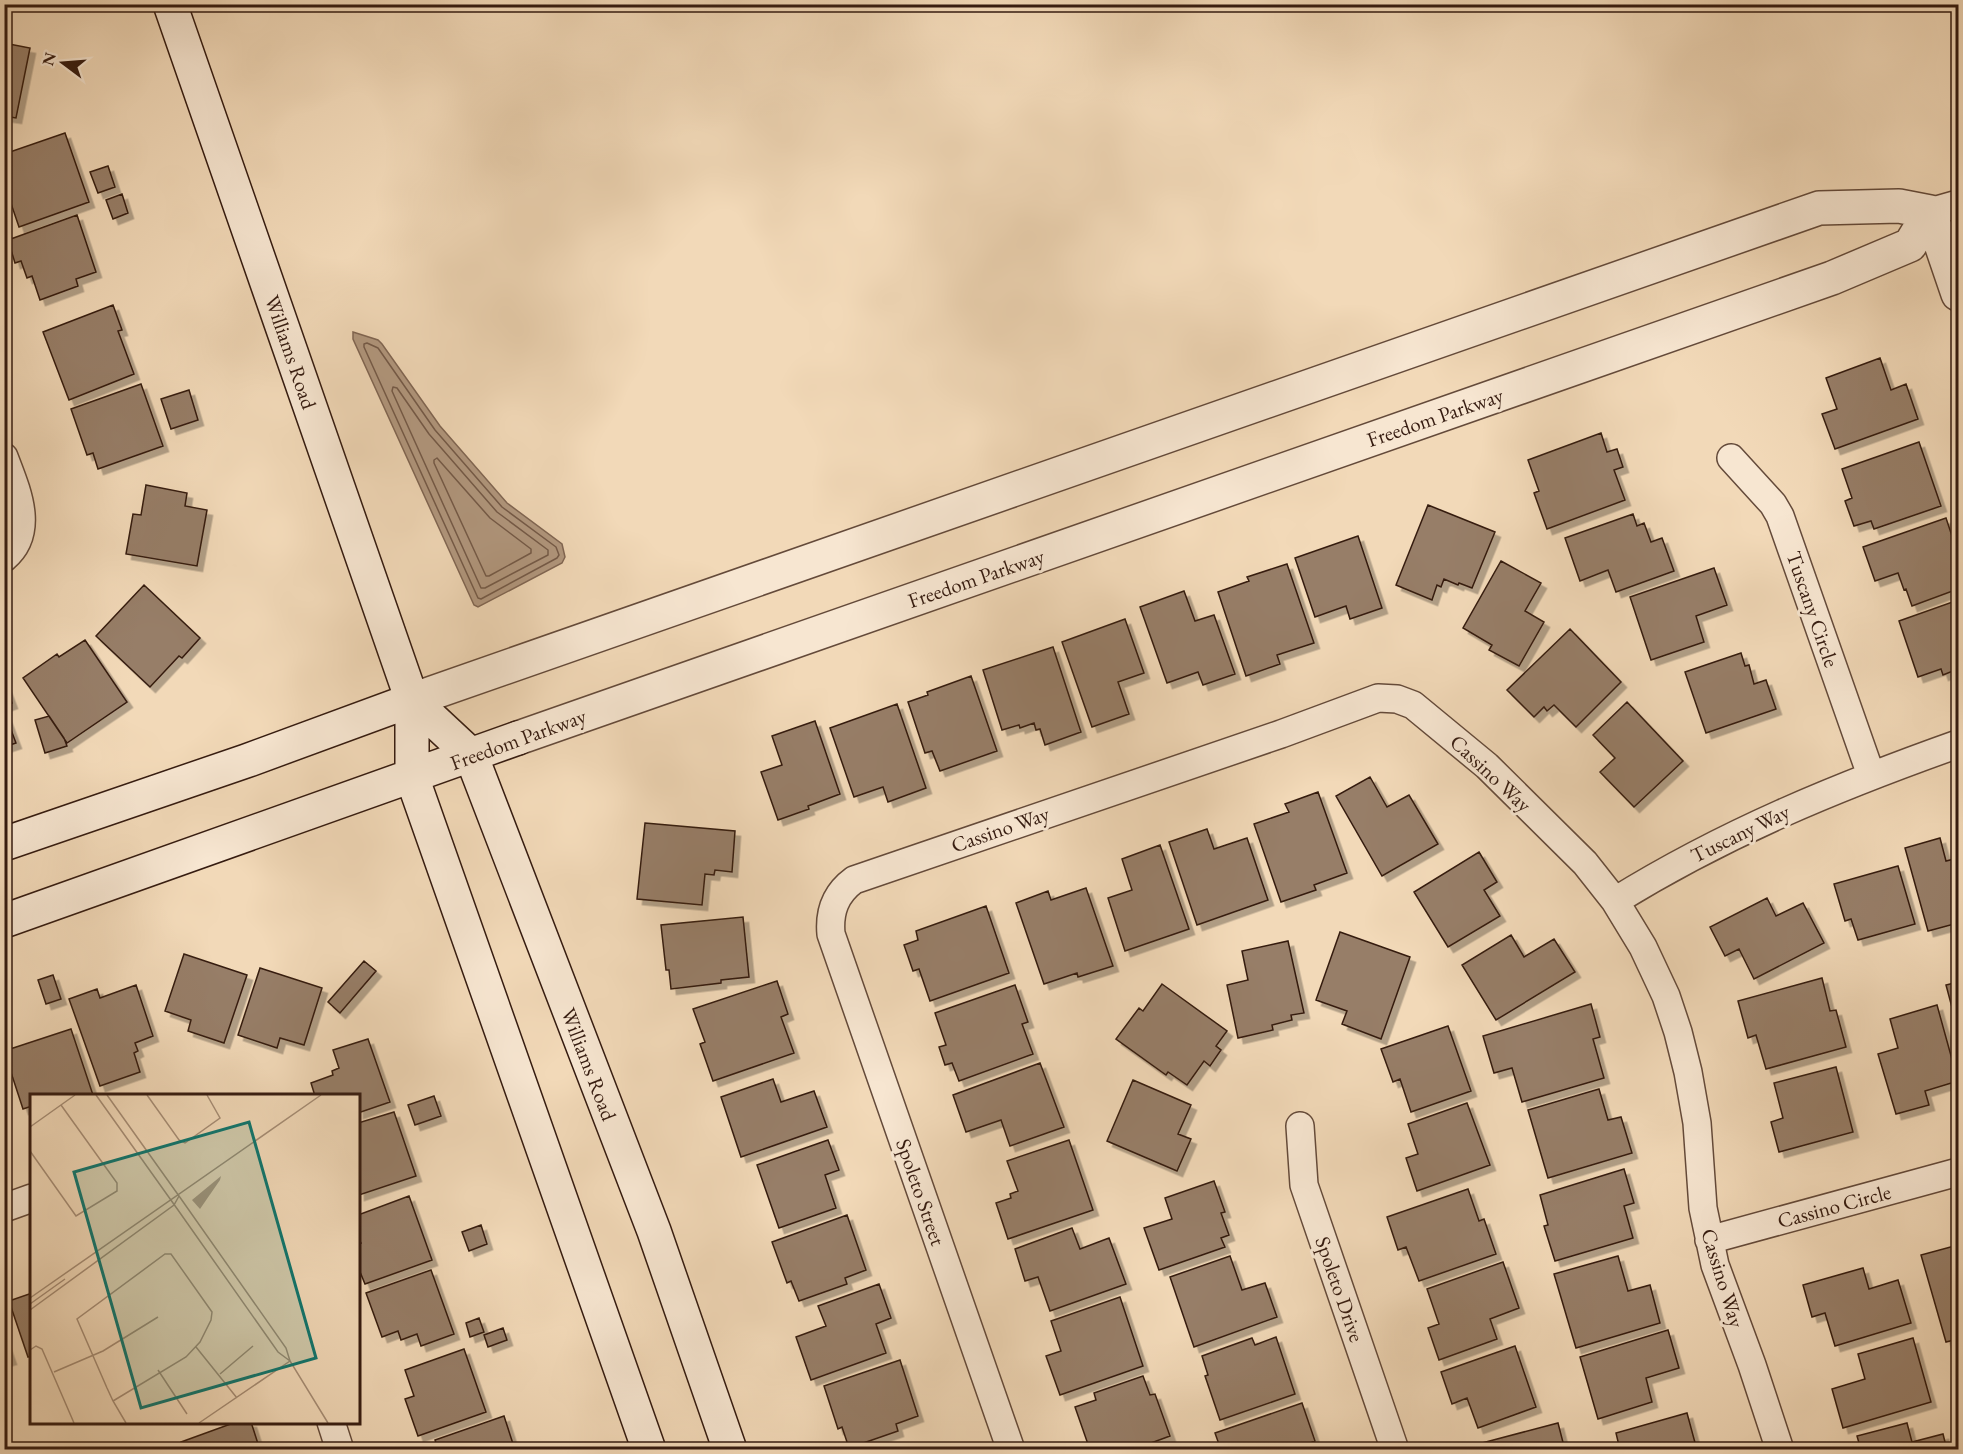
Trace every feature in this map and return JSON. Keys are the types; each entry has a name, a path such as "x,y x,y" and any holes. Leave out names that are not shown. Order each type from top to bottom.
{"main road":[{"name":"Williams Road","path":"170,4 412,700 412,777 649,1449"},
{"path":"4,844 1819,208 1899,206 1944,208 1959,294"},
{"name":"Freedom Parkway","path":"4,921 518,738 1832,278 1910,245 1944,208"},
{"name":"Williams Road","path":"412,700 471,755 654,1231 730,1449"}],"street":[{"path":"4,458 19,498 22,519 16,545 4,558"},
{"name":"Tuscany Circle","path":"1731,458 1773,504 1780,516 1871,775"},
{"name":"Cassino Way","path":"831,934 830,921 836,898 843,888 854,880 1378,698 1397,699 1413,705 1487,766 1585,863 1615,901 1643,946 1666,996 1688,1072 1697,1124 1702,1208 1715,1265 1780,1449"},
{"name":"Tuscany Way","path":"1615,901 1713,844 1871,775 1959,744"},
{"name":"Spoleto Street","path":"831,934 1011,1449"},
{"name":"Spoleto Drive","path":"1300,1126 1304,1185 1395,1449"},
{"name":"Cassino Circle","path":"1709,1240 1959,1172"},
{"path":"4,1208 30,1199"},
{"path":"332,1424 340,1449"}],"water":[{"path":"353,332 378,340 382,344 440,426 507,503 562,544 565,557 562,563 478,607 474,605 353,339"}],"building":[{"path":"4,43 30,48 16,118 4,116"},
{"path":"65,133 89,202 19,227 4,183 4,154"},
{"path":"108,166 115,187 98,193 90,172"},
{"path":"122,194 128,213 113,219 106,200"},
{"path":"77,215 96,272 76,279 78,286 40,300 32,276 27,278 21,261 15,263 8,240"},
{"path":"113,305 122,330 118,331 134,374 69,400 43,332"},
{"path":"1880,358 1891,390 1906,384 1918,419 1835,449 1822,414 1837,409 1826,378"},
{"path":"141,384 163,446 98,469 93,453 87,455 71,409"},
{"path":"189,390 198,420 171,429 161,399"},
{"path":"1601,433 1607,452 1617,449 1623,467 1614,470 1625,500 1547,529 1534,493 1539,491 1528,460"},
{"path":"1919,442 1941,506 1874,529 1871,521 1854,526 1845,501 1852,498 1842,469"},
{"path":"146,485 187,493 185,506 207,510 197,566 126,554 133,514 141,515"},
{"path":"1428,505 1495,532 1472,588 1444,579 1441,587 1437,585 1432,600 1396,585"},
{"path":"1633,514 1637,526 1644,523 1651,542 1662,538 1674,571 1616,592 1608,570 1580,581 1565,538"},
{"path":"1946,518 1958,554 1958,589 1912,606 1898,573 1875,581 1863,547"},
{"path":"1358,536 1382,608 1350,619 1346,606 1315,617 1295,558"},
{"path":"1501,561 1541,583 1525,611 1544,622 1519,666 1489,650 1492,645 1463,628"},
{"path":"1287,564 1314,643 1277,655 1280,664 1246,676 1218,592 1249,581 1247,577"},
{"path":"1714,568 1727,605 1696,616 1704,642 1651,660 1630,597"},
{"path":"144,585 200,638 182,658 179,656 150,687 96,636"},
{"path":"1184,591 1195,621 1214,615 1235,674 1203,685 1198,672 1167,683 1140,607"},
{"path":"1958,600 1958,669 1943,675 1941,669 1918,677 1899,621"},
{"path":"1125,619 1144,673 1118,682 1129,714 1092,727 1062,642"},
{"path":"1570,629 1621,682 1576,727 1554,705 1547,711 1544,707 1534,717 1507,690"},
{"path":"85,640 127,702 67,743 23,678 57,654 59,657"},
{"path":"1053,647 1081,732 1045,745 1040,729 1036,730 1034,723 1020,728 1019,725 1002,730 983,670"},
{"path":"1741,653 1745,666 1749,665 1754,684 1766,680 1776,709 1706,733 1685,672"},
{"path":"971,676 997,751 940,771 932,751 925,753 908,702 928,695 927,692"},
{"path":"4,682 12,703 4,706"},
{"path":"1627,702 1683,761 1634,807 1600,772 1615,758 1593,735"},
{"path":"897,704 926,788 888,802 883,787 854,797 830,728"},
{"path":"4,711 16,743 4,747"},
{"path":"49,716 67,746 45,753 35,720"},
{"path":"815,721 840,794 808,806 809,809 778,820 761,772 782,765 772,736"},
{"path":"1370,777 1387,807 1409,795 1438,844 1382,876 1336,796"},
{"path":"1318,792 1347,873 1314,885 1316,890 1281,902 1254,824 1289,812 1285,804"},
{"path":"645,823 735,831 732,872 715,870 714,875 705,874 702,905 637,899"},
{"path":"1207,829 1214,849 1247,838 1268,900 1197,925 1169,842"},
{"path":"1940,838 1946,861 1958,858 1958,923 1928,931 1905,848"},
{"path":"1160,845 1189,929 1125,951 1108,898 1132,890 1122,859"},
{"path":"1479,852 1497,882 1484,890 1500,916 1448,947 1414,892"},
{"path":"1898,866 1915,924 1858,940 1851,919 1845,921 1834,884"},
{"path":"1086,888 1113,966 1078,977 1077,973 1044,984 1016,903 1048,891 1051,900"},
{"path":"1767,898 1776,916 1803,903 1824,943 1754,979 1739,949 1725,956 1710,927"},
{"path":"986,906 1009,973 930,1001 919,969 913,971 904,945 918,940 916,931"},
{"path":"743,917 749,977 671,989 669,970 666,970 661,925"},
{"path":"1340,932 1410,957 1381,1039 1342,1024 1347,1011 1316,1000"},
{"path":"1511,935 1524,957 1554,939 1575,972 1496,1020 1462,965"},
{"path":"1288,941 1304,1013 1291,1015 1292,1020 1272,1025 1273,1030 1238,1038 1227,985 1248,980 1242,951"},
{"path":"184,954 247,975 224,1043 188,1031 191,1020 165,1011"},
{"path":"364,961 376,971 340,1013 328,1002"},
{"path":"260,968 322,988 304,1045 280,1038 277,1048 238,1035"},
{"path":"53,975 61,999 46,1004 38,980"},
{"path":"1822,978 1830,1011 1836,1010 1846,1047 1766,1069 1756,1035 1748,1038 1738,1001"},
{"path":"777,981 788,1014 781,1017 794,1053 713,1081 700,1044 705,1042 693,1009"},
{"path":"1958,982 1958,1030 1946,985"},
{"path":"1162,984 1227,1031 1216,1046 1221,1050 1210,1066 1204,1061 1187,1085 1168,1072 1166,1075 1116,1039 1139,1008 1143,1011"},
{"path":"136,985 153,1036 135,1043 138,1051 134,1053 140,1072 100,1086 69,999 97,989 100,998"},
{"path":"1015,985 1028,1022 1022,1024 1033,1054 959,1081 952,1063 945,1065 939,1047 946,1045 935,1013"},
{"path":"1591,1004 1600,1037 1593,1039 1604,1078 1522,1102 1512,1068 1494,1073 1483,1036"},
{"path":"1937,1005 1958,1081 1925,1091 1929,1105 1896,1114 1878,1054 1898,1048 1890,1019"},
{"path":"1448,1026 1471,1091 1411,1112 1400,1079 1393,1082 1381,1049"},
{"path":"71,1029 93,1094 30,1094 30,1107 23,1109 4,1051"},
{"path":"368,1039 390,1102 360,1112 360,1094 314,1094 311,1083 333,1075 332,1071 339,1068 333,1050"},
{"path":"1040,1063 1064,1127 1010,1146 1001,1120 966,1132 953,1095"},
{"path":"1836,1067 1853,1132 1779,1152 1771,1122 1783,1118 1774,1083"},
{"path":"773,1079 781,1102 814,1091 827,1127 741,1157 721,1097"},
{"path":"1133,1080 1191,1105 1178,1134 1191,1139 1177,1171 1107,1141"},
{"path":"1599,1089 1608,1120 1621,1117 1632,1153 1548,1178 1528,1110"},
{"path":"434,1096 441,1116 415,1125 408,1105"},
{"path":"1467,1103 1490,1165 1417,1191 1406,1158 1418,1154 1408,1124"},
{"path":"394,1112 416,1176 360,1195 360,1122"},
{"path":"828,1140 839,1170 825,1175 836,1208 779,1228 757,1165"},
{"path":"1069,1140 1093,1210 1008,1239 996,1203 1011,1198 1010,1194 1018,1191 1007,1161"},
{"path":"1624,1169 1634,1203 1624,1206 1633,1238 1555,1261 1544,1226 1548,1225 1540,1195"},
{"path":"1214,1181 1225,1212 1221,1213 1229,1235 1221,1238 1225,1247 1159,1270 1144,1228 1172,1219 1165,1198"},
{"path":"1468,1189 1479,1221 1484,1219 1496,1254 1419,1281 1406,1247 1398,1250 1387,1217"},
{"path":"409,1196 432,1260 365,1284 360,1272 360,1214"},
{"path":"847,1215 866,1270 845,1278 847,1284 799,1301 791,1281 787,1283 772,1242"},
{"path":"481,1225 487,1244 469,1251 462,1232"},
{"path":"1072,1228 1080,1249 1109,1238 1126,1284 1050,1311 1038,1277 1025,1281 1015,1249"},
{"path":"1958,1245 1958,1339 1946,1342 1921,1255"},
{"path":"1230,1256 1242,1290 1265,1283 1277,1317 1194,1347 1170,1277"},
{"path":"1618,1256 1628,1291 1650,1285 1660,1323 1576,1348 1554,1274"},
{"path":"1503,1262 1519,1308 1490,1319 1497,1339 1439,1360 1428,1328 1439,1324 1427,1289"},
{"path":"1863,1268 1869,1289 1898,1280 1911,1323 1835,1346 1825,1313 1812,1317 1803,1285"},
{"path":"431,1270 454,1334 421,1346 417,1334 401,1340 398,1331 382,1337 366,1293"},
{"path":"879,1284 891,1318 876,1324 886,1353 811,1380 796,1337 826,1326 818,1306"},
{"path":"30,1294 30,1356 28,1357 9,1301"},
{"path":"1120,1297 1143,1366 1060,1395 1046,1356 1061,1351 1051,1321"},
{"path":"479,1318 484,1332 470,1337 466,1323"},
{"path":"503,1328 507,1340 488,1347 484,1335"},
{"path":"1668,1330 1679,1368 1646,1378 1652,1402 1598,1419 1580,1357"},
{"path":"1276,1337 1295,1394 1220,1420 1205,1376 1208,1375 1202,1356 1252,1338 1255,1345"},
{"path":"1913,1338 1931,1402 1843,1428 1832,1389 1865,1379 1858,1354"},
{"path":"4,1339 11,1359 4,1361"},
{"path":"1515,1346 1536,1407 1478,1428 1467,1398 1452,1404 1441,1372"},
{"path":"464,1349 486,1412 418,1436 405,1399 414,1396 405,1370"},
{"path":"900,1360 918,1416 896,1424 898,1431 849,1448 842,1427 838,1429 824,1386"},
{"path":"1143,1376 1150,1395 1155,1394 1170,1436 1132,1450 1090,1450 1075,1407 1096,1400 1094,1393"},
{"path":"1302,1403 1315,1441 1290,1450 1221,1450 1215,1433"},
{"path":"1687,1413 1697,1450 1620,1450 1616,1433"},
{"path":"504,1416 515,1450 438,1450 435,1440"},
{"path":"1558,1423 1565,1450 1479,1450 1478,1444"},
{"path":"1907,1423 1912,1442 1943,1434 1947,1450 1861,1450 1857,1436"},
{"path":"230,1424 252,1424 260,1450 184,1450 181,1442"}]}
